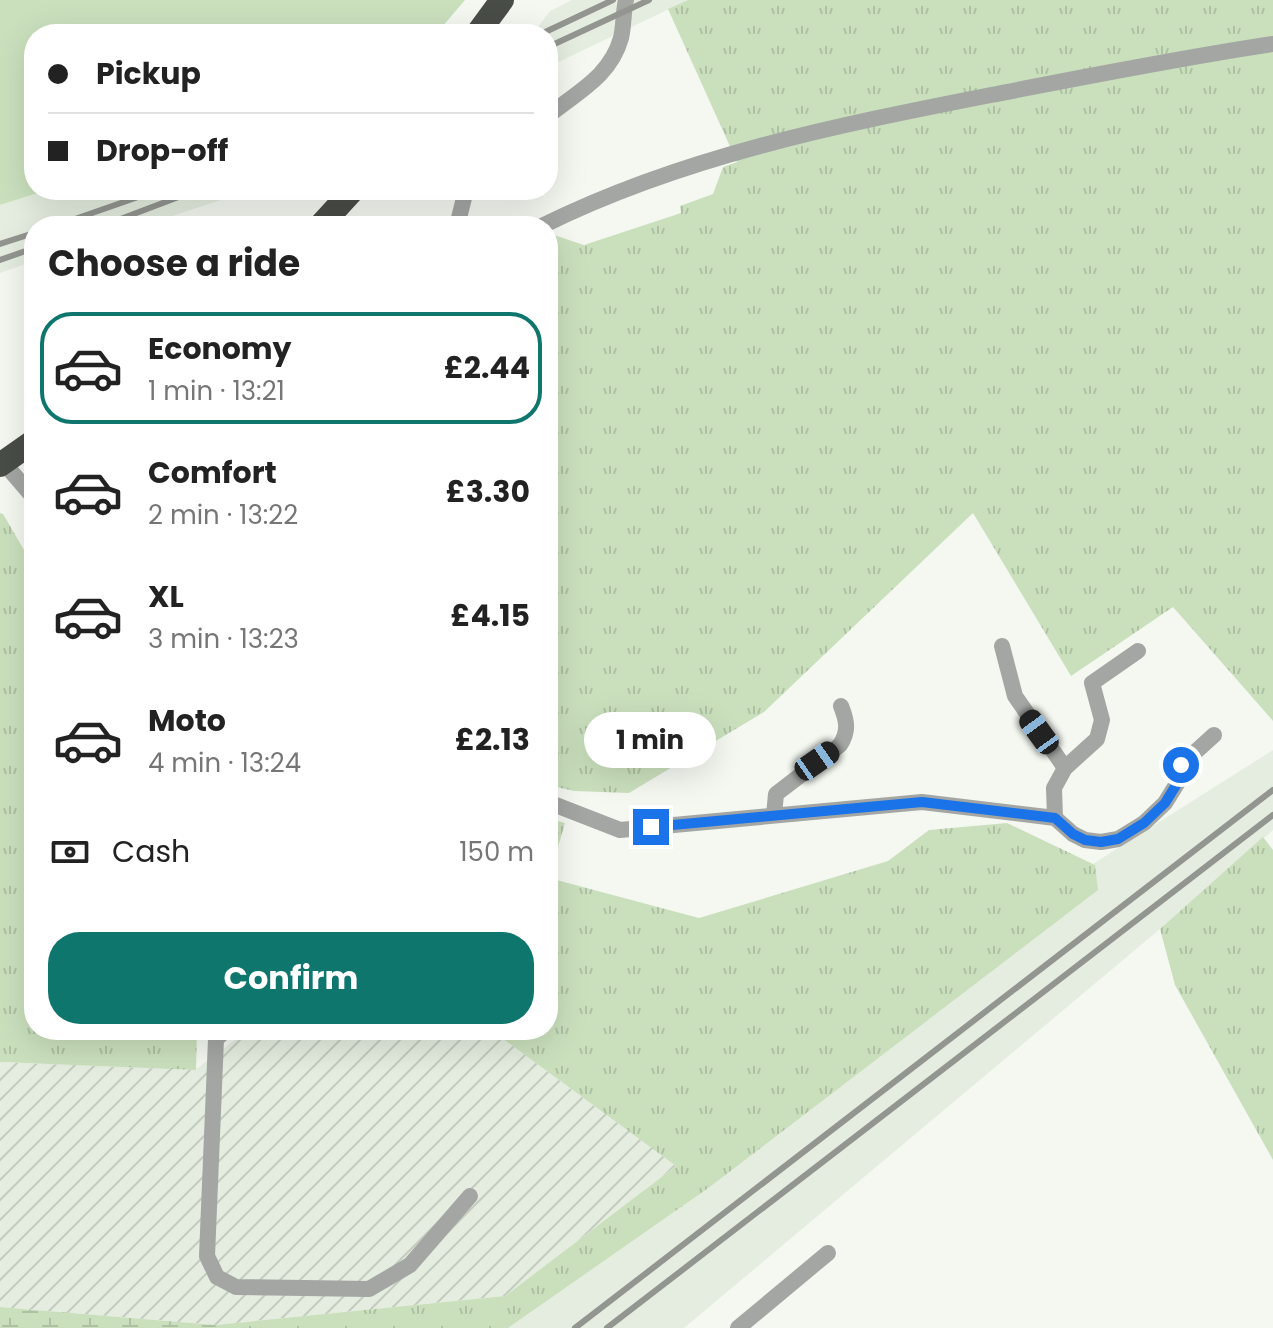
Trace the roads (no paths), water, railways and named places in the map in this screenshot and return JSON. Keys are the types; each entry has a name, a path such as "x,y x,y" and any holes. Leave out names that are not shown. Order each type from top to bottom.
{"highway":[{"path":"484,24 502,0"},
{"path":"330,216 345,200"},
{"path":"2,464 24,448"}],"lane":[{"path":"558,109 587,88 610,63 621,38 626,0"},
{"path":"558,219 698,165 808,133 1138,67 1273,44"},
{"path":"2,464 24,487"},
{"path":"1002,646 1015,696 1065,768"},
{"path":"1055,818 1054,788 1065,768 1097,739 1102,720 1092,683 1138,651"},
{"path":"774,815 776,794 840,745 847,734 841,706"},
{"path":"558,806 620,830 922,802 1055,818 1073,834 1085,840 1101,842 1118,839 1144,823 1165,803 1178,782 1181,765 1214,735"},
{"path":"216,1040 207,1256 217,1277 236,1287 369,1289 410,1265 470,1196"},
{"path":"738,1328 828,1253"}],"railway":[{"path":"558,26 613,0"},
{"path":"558,42 649,0"},
{"path":"84,216 129,200"},
{"path":"128,216 171,200"},
{"path":"0,244 24,236"},
{"path":"0,260 24,252"},
{"path":"575,1328 1273,790"},
{"path":"607,1328 1273,815"}]}
